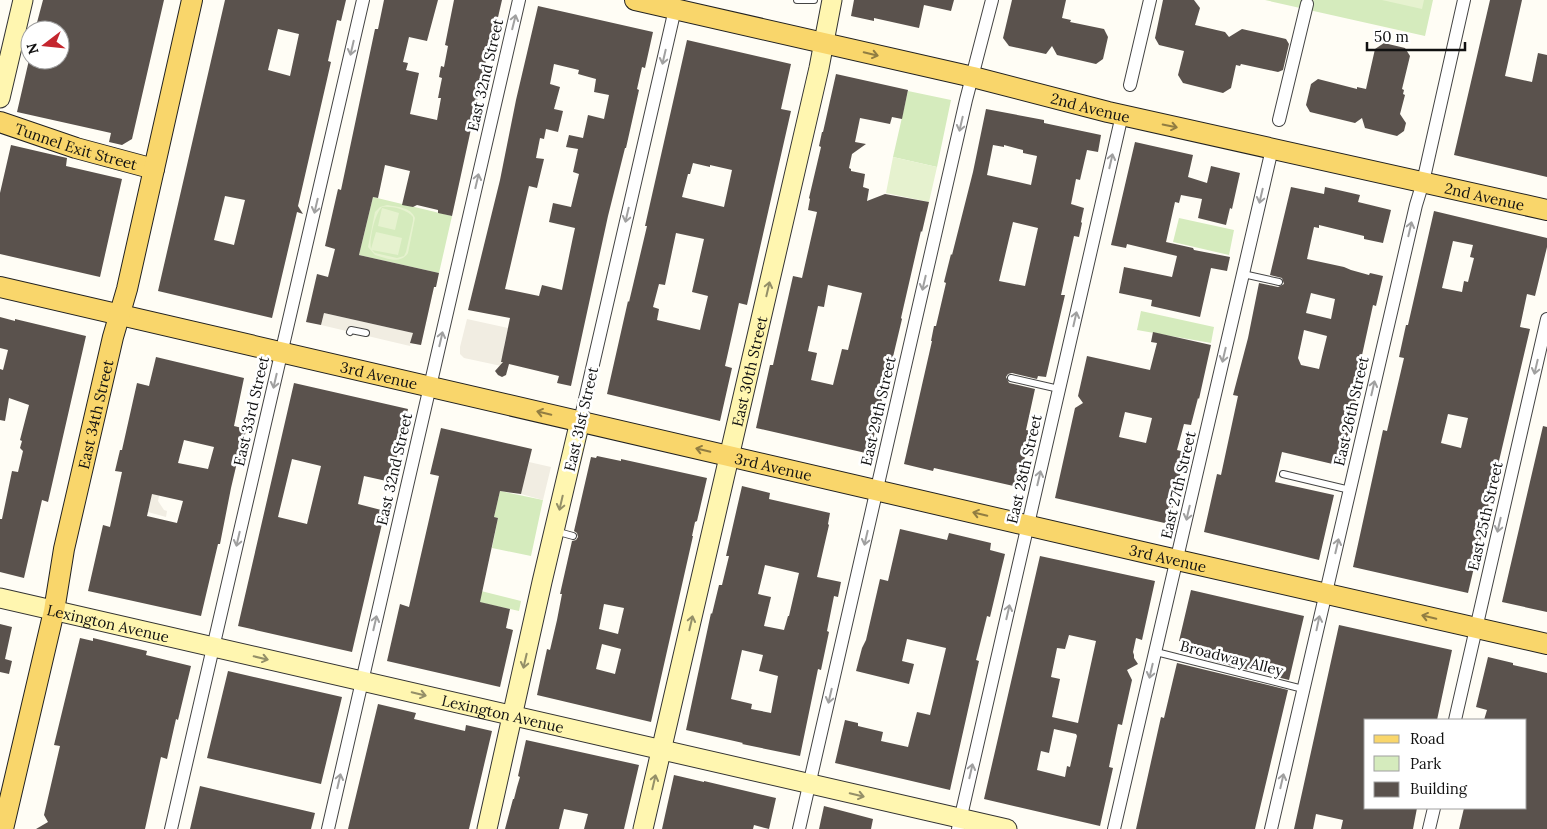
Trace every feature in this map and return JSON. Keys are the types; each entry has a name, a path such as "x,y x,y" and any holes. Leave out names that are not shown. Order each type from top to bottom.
{"main road":[{"name":"East 34th Street","path":"3,829 54,611 64,549 111,344 127,289 192,0"},
{"name":"2nd Avenue","path":"635,0 973,77 1122,116 1547,210"},
{"name":"Tunnel Exit Street","path":"0,122 76,148 154,169"},
{"name":"3rd Avenue","path":"0,288 1547,644"}],"street":[{"path":"0,98 23,0"},
{"name":"East 33rd Street","path":"171,829 363,0"},
{"name":"East 32nd Street","path":"328,829 520,0"},
{"name":"East 30th Street","path":"643,829 832,0"},
{"name":"East 29th Street","path":"799,829 966,100 992,0"},
{"path":"1130,84 1150,0"},
{"name":"East 26th Street","path":"1271,829 1464,0"},
{"path":"1279,120 1307,4"},
{"name":"East 31st Street","path":"487,829 675,9"},
{"name":"East 28th Street","path":"959,824 1122,116"},
{"name":"East 27th Street","path":"1114,829 1272,149"},
{"name":"East 25th Street","path":"1455,719 1547,319"},
{"name":"Lexington Avenue","path":"0,598 810,784 959,824 1007,829"},
{"path":"1430,829 1434,809"}],"lane":[{"path":"797,0 814,0"},
{"path":"1243,274 1279,282"},
{"path":"350,332 351,330 366,334"},
{"path":"1011,378 1059,389"},
{"path":"1283,474 1350,490"},
{"path":"554,531 573,536"},
{"name":"Broadway Alley","path":"1156,652 1303,689"}],"green space":[{"path":"1265,0 1433,0 1425,36"},
{"path":"1382,0 1424,0 1422,9"},
{"path":"908,91 951,100 937,167 893,157"},
{"path":"893,157 937,167 929,202 886,193"},
{"path":"373,197 452,216 439,273 359,255"},
{"path":"387,205 403,208 413,214 415,218 408,253 401,259 393,260 375,255 368,247 375,212 380,207","holes":["382,207 403,210 413,217 404,256 397,258 375,253 372,250 398,255 402,238 376,232 371,249 373,227 379,210"]},
{"path":"382,208 399,213 395,230 378,226"},
{"path":"1179,218 1234,230 1229,255 1173,242"},
{"path":"1141,311 1214,327 1211,343 1137,330"},
{"path":"500,491 543,500 531,556 492,548 498,518 494,517"},
{"path":"481,591 521,601 519,611 478,602"}],"shaded area":[{"path":"424,284 434,287 421,345 411,343 410,346 321,325 324,313 413,333"},
{"path":"467,319 508,328 504,346 506,349 506,367 464,358 460,354"},
{"path":"529,462 551,467 543,500 521,494"},
{"path":"120,491 160,491 158,501 164,510 167,511 166,517 148,512 151,498"}],"building":[{"path":"43,0 164,0 132,139 122,145 109,142 111,133 17,112 27,70 70,70 70,20 38,20"},
{"path":"225,0 346,0 341,21 337,20 328,61 331,62 298,206 303,214 297,212 272,318 158,291","holes":["278,29 299,34 290,76 268,70","225,196 245,200 234,245 214,240"]},
{"path":"384,0 438,0 427,41 409,37 403,62 408,63 406,70 419,73 410,114 437,120 441,98 438,98 442,78 439,77 441,66 444,67 448,46 445,45 454,0 502,0 492,43 490,43 452,216 438,213 438,210 417,205 413,207 402,205 410,171 385,165 378,198 373,197 359,255 439,273 421,345 410,343 413,333 324,313 321,325 306,322 317,274 328,277 335,249 325,246 338,189 341,190 375,29 378,29"},
{"path":"854,0 954,0 951,11 924,5 919,28 874,18 874,21 851,16"},
{"path":"1012,0 1066,0 1062,18 1071,20 1070,22 1104,29 1108,37 1103,59 1096,64 1057,55 1052,46 1046,54 1009,46 1003,38"},
{"path":"1163,0 1194,0 1200,8 1195,25 1225,32 1229,37 1242,29 1286,39 1289,44 1283,70 1278,72 1241,64 1240,66 1236,65 1231,88 1223,93 1183,83 1178,75 1184,51 1159,45 1155,38"},
{"path":"1490,0 1522,0 1505,76 1532,82 1538,53 1547,55 1547,177 1454,155"},
{"path":"538,6 653,32 645,68 642,67 637,89 639,90 608,216 571,386 557,383 559,376 509,364 506,375 502,377 498,375 495,371 503,362 501,362 510,318 468,310 500,180","holes":["554,64 579,70 578,74 596,79 594,92 609,95 604,119 588,115 583,138 569,135 566,147 578,149 573,172 579,174 571,207 553,203 549,222 575,228 562,290 542,285 539,296 505,289 529,186 537,188 544,159 536,158 540,138 544,139 546,129 558,132 563,111 554,109 560,87 550,84"]},
{"path":"687,40 791,64 781,109 791,111 747,305 739,303 725,366 732,368 720,421 607,394 647,226 645,226","holes":["693,163 732,170 724,207 682,197","676,233 704,239 692,292 708,296 700,330 657,320 659,309 653,307 659,284 665,285"]},
{"path":"1384,43 1405,48 1410,56 1402,89 1405,95 1400,114 1406,123 1404,131 1397,136 1365,128 1362,118 1355,123 1310,112 1306,105 1311,84 1318,79 1357,89 1357,87 1366,89 1375,49"},
{"path":"836,74 908,90 902,119 892,117 890,124 860,118 855,142 866,144 852,154 849,168 851,171 865,174 863,187 869,189 867,201 885,194 929,202 870,454 756,428 770,365 773,365 793,276 802,278 817,212 808,210","holes":["828,285 862,293 848,350 842,349 833,385 811,380 817,353 808,351 818,306 824,307"]},
{"path":"986,109 1044,120 1044,123 1101,135 1098,152 1087,150 1080,180 1076,179 1071,204 1084,208 1082,223 1079,237 1074,236 1061,295 1065,295 1046,377 1038,376 1037,379 1012,373 1006,377 1009,383 1035,389 1026,430 1031,431 1018,487 934,468 933,471 904,464 934,326 936,326 946,283 944,282 973,172","holes":["993,145 1004,147 1004,145 1023,150 1023,153 1037,156 1031,185 987,175","1013,222 1038,228 1025,286 999,281"]},
{"path":"1135,142 1193,155 1188,177 1207,183 1211,166 1240,173 1232,209 1230,208 1226,225 1198,218 1202,199 1181,195 1179,203 1175,202 1166,242 1230,257 1227,271 1211,268 1200,317 1151,306 1152,300 1119,293 1124,267 1172,277 1177,256 1127,244 1126,248 1111,245"},
{"path":"11,145 67,158 66,166 122,179 100,277 0,254 0,193"},
{"path":"1291,187 1324,194 1325,187 1360,195 1358,202 1391,210 1383,243 1364,239 1364,236 1319,225 1319,228 1314,227 1307,259 1369,275 1370,273 1383,276 1376,306 1373,305 1357,378 1361,379 1341,466 1282,452 1275,482 1334,495 1319,560 1204,532 1217,474 1221,475 1238,396 1233,395 1248,338 1259,283 1278,287 1284,284 1282,278 1270,275","holes":["1311,293 1335,299 1331,319 1306,313","1304,330 1327,336 1319,369 1301,365 1298,358"]},
{"path":"1434,211 1547,238 1547,247 1535,296 1527,294 1520,327 1530,329 1468,593 1353,567 1383,430 1387,431 1404,358 1399,357 1406,325 1408,325","holes":["1453,241 1473,245 1470,257 1474,258 1468,282 1464,281 1462,292 1442,288","1448,414 1468,418 1461,448 1441,443"]},
{"path":"0,317 86,336 48,502 42,500 24,578 0,572 0,519 2,519 12,471 18,472 23,451 20,448 22,441 20,440 29,405 9,398 5,421 0,420 0,369 3,370 8,350 0,348"},
{"path":"1153,332 1211,345 1191,425 1184,424 1177,450 1185,452 1169,524 1055,498 1075,408 1083,403 1078,396 1087,356 1150,370 1157,343 1151,342","holes":["1125,412 1152,418 1146,443 1119,437"]},
{"path":"156,357 244,378 234,426 246,429 244,441 242,441 220,544 218,544 201,616 88,591 103,525 110,527 122,472 115,471 120,450 122,450 137,383 149,386","holes":["184,440 214,447 208,469 178,463","152,494 183,501 177,523 147,516"]},
{"path":"294,383 408,409 391,482 364,476 358,504 385,511 352,652 238,626","holes":["292,459 321,466 307,524 278,517"]},
{"path":"1543,426 1547,427 1547,612 1502,602"},
{"path":"441,428 532,449 521,494 500,491 494,517 498,518 480,602 510,609 506,628 513,630 500,687 387,661 400,604 409,607 439,476 430,474"},
{"path":"597,456 621,461 621,459 707,478 697,521 695,522 651,722 537,695 547,649 550,650 557,620 562,594 560,594 572,541 578,537 574,531 591,457 596,458","holes":["604,604 624,608 618,634 599,629","602,644 621,649 615,674 596,669"]},
{"path":"742,486 770,493 769,499 830,513 817,577 841,582 838,597 834,596 821,670 818,669 800,756 686,730 711,613 719,585 722,585 729,556 726,556","holes":["765,565 799,573 784,630 764,626 771,597 758,594","742,650 763,655 759,671 778,676 771,713 751,709 752,704 731,699"]},
{"path":"900,529 947,540 949,533 991,543 990,550 1005,554 990,617 987,616 976,660 979,661 950,790 835,763 845,720 858,723 858,726 883,732 881,741 908,747 917,712 930,715 946,648 907,639 902,661 914,664 909,684 856,671 866,640 880,579 888,581"},
{"path":"1040,556 1155,581 1142,640 1136,638 1133,652 1138,664 1127,670 1132,680 1122,725 1118,724 1109,767 1113,768 1100,826 984,799","holes":["1069,635 1096,641 1078,723 1052,717 1060,679 1051,677 1057,648 1065,649","1054,729 1076,734 1077,736 1070,767 1067,766 1065,777 1037,770 1041,751 1049,753"]},
{"path":"1191,590 1304,616 1289,680 1204,659 1207,647 1179,641"},
{"path":"0,624 12,627 5,659 12,661 9,674 0,672"},
{"path":"1339,625 1452,650 1437,719 1364,719 1364,809 1417,809 1413,829 1341,829 1343,820 1316,814 1313,829 1294,829"},
{"path":"80,638 93,641 93,638 147,651 146,655 191,666 167,759 161,757 145,829 36,829 48,822 44,815 60,746 54,745"},
{"path":"1488,657 1547,673 1547,829 1459,829 1464,809 1527,809 1527,719 1484,719 1487,710 1476,707"},
{"path":"1177,663 1288,690 1255,829 1136,829 1161,717 1164,718"},
{"path":"228,671 342,697 321,784 207,758"},
{"path":"378,704 416,713 414,719 465,731 466,725 492,731 469,829 348,829"},
{"path":"526,740 639,765 624,829 584,829 588,814 564,809 559,829 505,829 520,777 518,776"},
{"path":"674,775 776,798 769,829 754,825 753,829 662,829"},
{"path":"200,786 315,813 311,829 190,829"},
{"path":"824,806 873,819 871,829 819,829"}]}
